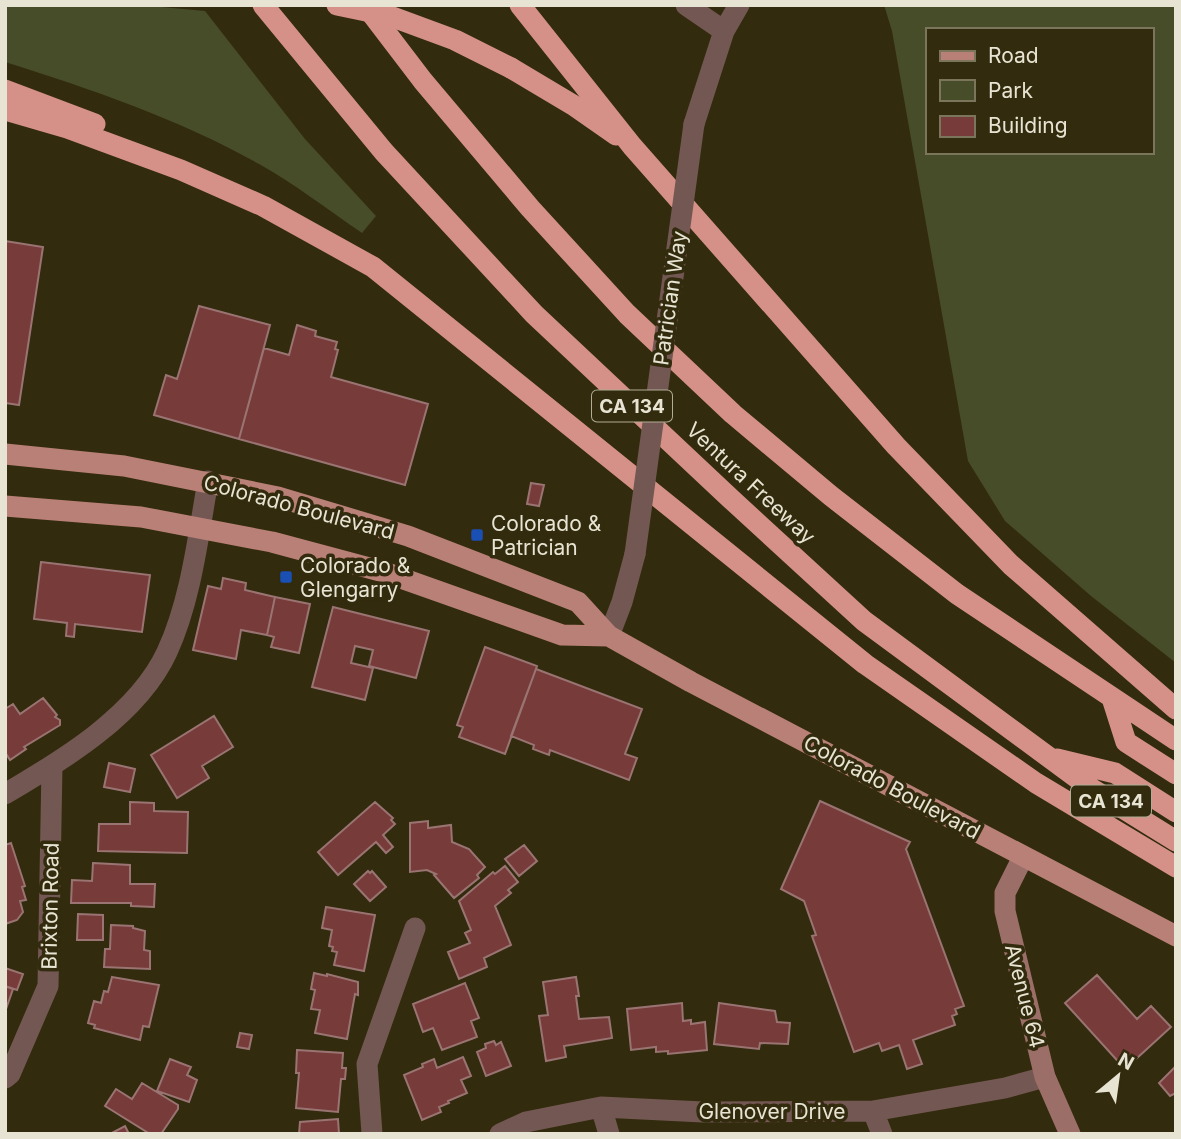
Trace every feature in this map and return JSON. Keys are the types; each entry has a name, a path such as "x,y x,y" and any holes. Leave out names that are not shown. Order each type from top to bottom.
{"highway":[{"name":"Ventura Freeway","path":"263,5 384,152 534,314 741,509 864,621 1092,789 1176,841"},
{"path":"337,5 403,21 455,40 511,68 573,105 632,146"},
{"name":"Ventura Freeway","path":"365,5 423,81 530,208 626,314 733,414 831,496 957,594 1176,740"},
{"path":"520,5 632,146 915,466 1011,565 1176,709"},
{"path":"5,90 155,149 373,267 865,664 1036,783 1176,867"},
{"path":"5,110 67,128 181,170 263,206"},
{"path":"1112,698 1126,742 1176,774"},
{"path":"1048,757 1115,773 1176,812"}],"main road":[{"name":"Colorado Boulevard","path":"5,454 124,467 208,481 278,497 420,541 578,602 609,636 1176,936"},
{"name":"Colorado Boulevard","path":"5,506 141,517 272,542 384,572 562,635 609,636"}],"street":[{"path":"686,5 724,31"},
{"name":"Patrician Way","path":"609,636 622,602 635,554 694,124 724,31 739,5"},
{"path":"5,794 52,766 109,724 149,681 167,653 179,620 208,481"},
{"name":"Brixton Road","path":"5,1078 10,1074 48,986 52,766"},
{"name":"Avenue 64","path":"1023,857 1005,893 1005,911 1045,1077 1070,1134"},
{"path":"372,1134 367,1064 415,928"},
{"name":"Glenover Drive","path":"500,1134 526,1122 601,1107 703,1112 873,1111 1005,1088 1045,1077"},
{"path":"601,1107 609,1134"},
{"path":"873,1111 882,1134"}],"green space":[{"path":"5,5 140,5 205,11 305,139 376,216 362,233 272,172 198,133 103,95 5,62"},
{"path":"884,5 1176,5 1176,663 1091,596 1005,521 968,461 892,31"}],"building":[{"path":"5,241 43,247 19,405 5,403"},
{"path":"199,306 270,325 239,439 154,415 166,375 177,379"},
{"path":"297,325 316,331 315,336 337,342 335,349 338,350 331,377 428,404 405,485 239,439 264,348 289,355"},
{"path":"531,483 544,485 539,506 527,504"},
{"path":"41,562 150,575 142,632 75,624 74,637 66,636 67,623 34,619"},
{"path":"223,578 246,583 245,590 275,597 267,635 241,630 236,659 193,650 208,586 221,589"},
{"path":"275,597 310,604 299,653 271,647 274,637 267,635"},
{"path":"333,607 429,631 416,678 369,666 373,650 355,646 351,663 373,668 365,700 312,687"},
{"path":"485,647 537,666 505,754 459,737 463,727 457,725"},
{"path":"536,669 642,709 625,754 637,758 629,780 550,750 549,755 533,749 534,745 511,736"},
{"path":"43,698 57,715 55,717 60,720 60,725 24,747 26,749 10,760 5,752 5,709 13,704 20,714"},
{"path":"214,716 233,747 202,766 209,778 177,798 151,755"},
{"path":"109,763 135,769 130,792 104,787"},
{"path":"820,801 910,842 906,849 964,1006 955,1009 957,1014 952,1016 955,1025 913,1040 922,1064 907,1069 899,1045 882,1051 879,1043 854,1052 812,936 816,935 804,901 781,889"},
{"path":"130,802 154,803 154,811 188,812 187,853 98,851 99,824 130,824"},
{"path":"375,802 393,818 391,820 395,824 383,835 393,847 386,853 376,842 338,875 318,852"},
{"path":"428,821 428,828 451,825 452,842 469,849 485,867 477,875 479,878 454,898 434,875 436,874 427,870 410,872 410,823"},
{"path":"11,843 25,886 22,887 26,900 20,901 23,912 17,920 5,924 5,845"},
{"path":"524,845 537,861 519,876 505,859"},
{"path":"93,863 130,865 130,884 155,884 154,907 131,906 131,903 71,903 72,880 92,881"},
{"path":"505,866 518,882 508,890 511,893 495,906 511,945 484,958 487,967 459,979 448,952 470,943 465,933 471,930 459,901 493,872 495,874"},
{"path":"368,871 372,871 386,887 370,901 354,884"},
{"path":"326,907 375,915 364,971 334,965 337,952 332,951 333,947 329,946 332,930 322,928"},
{"path":"78,914 103,915 103,940 77,940"},
{"path":"111,925 133,926 145,931 144,950 150,951 150,969 104,967 105,949 110,949"},
{"path":"5,968 23,974 17,990 5,986"},
{"path":"314,973 358,982 358,995 355,994 347,1039 315,1033 320,1010 311,1009 315,990 311,989"},
{"path":"1097,975 1137,1019 1151,1006 1171,1027 1125,1069 1065,1003"},
{"path":"112,977 159,985 149,1027 143,1026 140,1040 94,1028 95,1025 88,1023 94,1001 101,1003 104,991 108,992"},
{"path":"576,977 579,1019 609,1017 612,1038 564,1046 566,1057 546,1061 539,1016 548,1015 543,982"},
{"path":"465,983 479,1018 471,1021 477,1037 442,1050 433,1028 423,1032 413,1004"},
{"path":"5,986 13,989 5,1012"},
{"path":"682,1003 683,1021 691,1020 691,1024 705,1022 707,1050 668,1054 668,1051 656,1052 656,1047 631,1050 627,1009"},
{"path":"719,1003 775,1011 777,1022 790,1023 788,1044 760,1043 759,1049 714,1044"},
{"path":"240,1033 252,1035 249,1049 237,1047"},
{"path":"494,1041 496,1045 501,1042 511,1066 486,1076 477,1052 486,1048 485,1044"},
{"path":"297,1050 343,1053 342,1068 346,1068 345,1079 341,1079 338,1112 296,1108 299,1073 296,1073"},
{"path":"463,1057 471,1076 461,1080 467,1093 439,1107 441,1112 422,1120 404,1075 434,1059 437,1068"},
{"path":"170,1059 191,1067 187,1075 197,1080 189,1102 157,1091"},
{"path":"1176,1066 1176,1093 1170,1096 1159,1083"},
{"path":"142,1083 178,1105 161,1134 150,1134 105,1106 116,1089 132,1099"},
{"path":"338,1119 339,1134 299,1134 300,1122"},
{"path":"125,1126 129,1134 110,1134"}],"place":[{"name":"Colorado & Patrician","path":"477,535"},
{"name":"Colorado & Glengarry","path":"286,577"}]}
